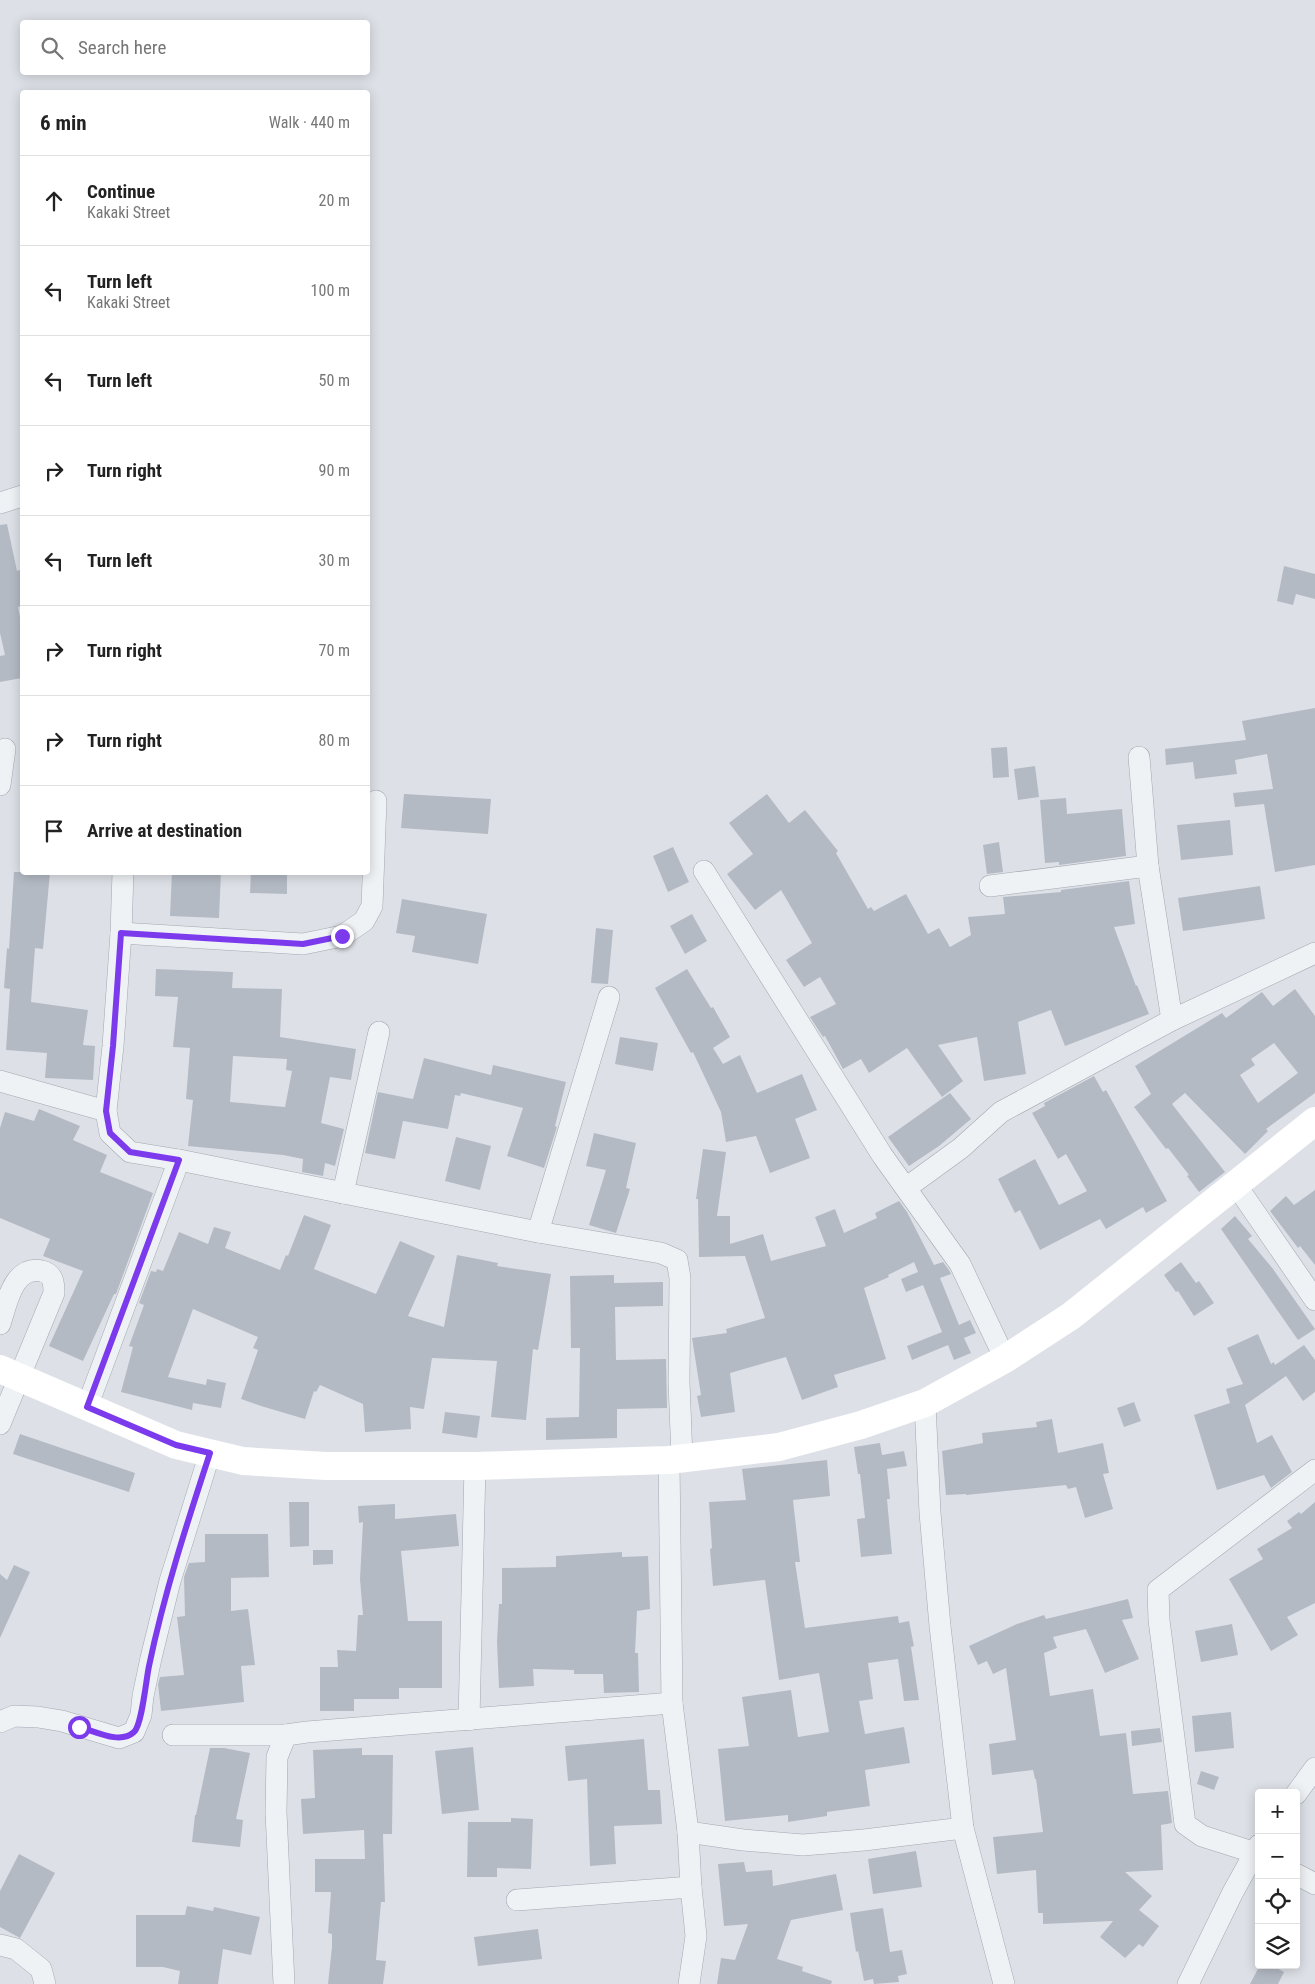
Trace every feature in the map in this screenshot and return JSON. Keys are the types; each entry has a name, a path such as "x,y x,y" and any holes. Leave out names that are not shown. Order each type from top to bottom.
{"street":[{"path":"0,503 20,497"},
{"path":"0,785 6,750"},
{"path":"1139,757 1148,866 1172,1020"},
{"path":"121,933 303,944 342,936 364,921 372,906 376,801"},
{"path":"990,886 1148,866"},
{"path":"704,871 882,1154 960,1264 1005,1359"},
{"path":"123,875 113,1046 106,1111 110,1133 130,1152 179,1160 538,1232 661,1253 677,1260 680,1278 680,1382 676,1459 672,1703 688,1832 696,1936 689,1984"},
{"path":"906,1188 961,1148 1001,1112 1172,1020 1315,953"},
{"path":"538,1232 609,997"},
{"path":"343,1193 379,1032"},
{"path":"0,1081 106,1111"},
{"path":"10,1373 176,1445 243,1461 326,1466 475,1466 676,1459 779,1447 861,1425 925,1403 1005,1359 1070,1316 1315,1121"},
{"path":"87,1407 179,1160"},
{"path":"1236,1184 1315,1300"},
{"path":"0,1324 17,1278 25,1271 48,1272 54,1280 54,1293 10,1373 0,1424"},
{"path":"925,1403 930,1513 938,1607 963,1828 1004,1984"},
{"path":"0,1722 14,1716 38,1717 62,1721 119,1738 134,1732 142,1715 143,1696 170,1581 210,1453"},
{"path":"469,1720 475,1466"},
{"path":"1255,1849 1202,1836 1185,1824 1159,1620 1158,1590 1315,1470"},
{"path":"173,1735 286,1735 672,1703"},
{"path":"284,1984 276,1812 277,1757 286,1735"},
{"path":"1300,1789 1315,1768"},
{"path":"688,1832 743,1840 802,1845 864,1840 963,1828"},
{"path":"1188,1984 1255,1854"},
{"path":"1300,1876 1315,1884"},
{"path":"517,1900 691,1887"},
{"path":"0,1945 16,1949 41,1969 45,1984"}],"building":[{"path":"7,524 17,571 20,570 20,606 18,607 20,618 20,678 0,682 0,656 5,655 0,633 0,525"},
{"path":"1284,566 1315,574 1315,599 1296,594 1293,605 1277,601"},
{"path":"1315,708 1315,865 1275,872 1264,804 1235,807 1233,793 1273,789 1267,754 1235,760 1237,774 1195,779 1193,762 1166,765 1165,749 1246,740 1242,721"},
{"path":"1007,747 1009,777 993,778 991,748"},
{"path":"1035,766 1039,797 1018,800 1014,769"},
{"path":"404,794 491,799 488,834 401,828"},
{"path":"767,794 789,823 805,810 838,851 836,853 868,909 871,907 874,911 906,894 928,934 939,928 950,947 971,935 968,917 1005,914 1003,897 1061,892 1061,890 1129,881 1135,924 1114,927 1136,986 1149,1014 1065,1046 1051,1010 1018,1022 1026,1074 984,1081 977,1037 938,1045 963,1081 942,1097 907,1048 869,1073 861,1059 843,1069 825,1036 823,1037 810,1017 836,1004 820,977 804,987 786,960 812,943 781,890 755,910 727,874 753,854 729,823"},
{"path":"1066,798 1067,814 1122,809 1126,856 1059,865 1059,862 1045,863 1040,800"},
{"path":"1230,820 1233,855 1181,860 1177,825"},
{"path":"999,842 1003,872 987,874 983,845"},
{"path":"673,847 689,882 668,892 653,856"},
{"path":"14,872 20,872 20,875 50,875 43,949 35,948 31,1002 88,1010 83,1045 95,1046 93,1080 45,1078 47,1053 6,1050 10,989 4,988 7,948 9,949"},
{"path":"172,875 221,875 219,918 170,916"},
{"path":"251,875 287,875 287,894 250,893"},
{"path":"1260,886 1265,919 1183,931 1178,898"},
{"path":"402,899 487,914 478,964 412,952 415,936 396,933"},
{"path":"692,914 707,941 685,954 670,926"},
{"path":"596,928 613,930 608,984 591,983"},
{"path":"156,969 233,972 232,988 282,989 280,1037 356,1049 351,1080 330,1077 321,1123 344,1129 335,1166 325,1163 323,1176 302,1172 303,1159 283,1155 188,1146 193,1100 186,1099 190,1048 173,1047 178,997 155,996","holes":["233,1056 287,1059 286,1070 292,1071 285,1107 230,1102"]},
{"path":"687,969 711,1008 713,1007 730,1037 713,1048 723,1064 740,1055 757,1093 802,1074 817,1110 795,1119 810,1158 770,1173 756,1136 726,1142 721,1112 693,1052 691,1053 655,988"},
{"path":"1295,989 1315,1016 1315,1093 1266,1129 1268,1131 1245,1154 1185,1093 1172,1104 1225,1172 1199,1192 1187,1176 1189,1175 1168,1148 1166,1149 1134,1107 1151,1094 1135,1066 1222,1013 1226,1018 1262,992 1273,1006","holes":["1274,1043 1298,1073 1258,1103 1240,1075 1255,1065 1251,1059"]},
{"path":"620,1037 658,1043 653,1071 615,1064"},
{"path":"424,1058 491,1075 493,1065 566,1082 555,1126 557,1127 544,1168 507,1156 523,1108 461,1093 460,1096 455,1095 448,1129 403,1121 395,1159 365,1153 378,1092 413,1099"},
{"path":"1094,1076 1103,1092 1106,1090 1167,1201 1146,1213 1143,1207 1106,1229 1100,1219 1040,1250 1020,1210 1015,1213 998,1179 1035,1159 1059,1205 1087,1191 1066,1154 1058,1159 1032,1113 1045,1106 1044,1103"},
{"path":"950,1093 971,1119 939,1146 909,1166 888,1137"},
{"path":"39,1109 80,1126 73,1140 107,1155 100,1172 153,1193 116,1294 114,1294 83,1361 49,1346 83,1271 43,1256 50,1239 0,1218 0,1128 5,1112 34,1121"},
{"path":"594,1133 636,1143 626,1188 630,1189 616,1233 589,1225 606,1170 586,1166"},
{"path":"456,1137 491,1146 480,1190 445,1181"},
{"path":"703,1149 726,1152 717,1216 730,1216 730,1244 763,1234 771,1261 826,1246 815,1217 835,1209 844,1233 877,1218 875,1213 899,1201 907,1212 934,1265 943,1262 951,1274 940,1278 959,1325 970,1320 976,1333 964,1338 971,1353 954,1360 948,1345 912,1360 907,1346 942,1332 923,1285 906,1292 901,1279 918,1272 914,1262 888,1275 889,1277 864,1288 886,1359 834,1375 838,1387 802,1400 786,1357 730,1373 735,1412 701,1417 697,1396 701,1395 692,1338 727,1333 726,1329 765,1318 745,1256 699,1257 698,1199 696,1199"},
{"path":"1315,1190 1315,1265 1300,1246 1298,1248 1270,1211 1286,1196 1294,1205"},
{"path":"304,1215 331,1225 314,1269 376,1294 400,1241 435,1256 408,1316 444,1327 457,1255 498,1263 497,1266 551,1274 538,1350 533,1349 526,1420 491,1417 497,1361 432,1358 424,1409 410,1407 411,1429 365,1432 363,1404 320,1385 316,1392 314,1391 305,1419 261,1406 241,1399 258,1350 253,1348 258,1337 193,1309 168,1377 206,1385 207,1379 226,1383 221,1408 193,1403 192,1410 121,1392 133,1347 129,1346 144,1305 139,1303 151,1271 156,1272 157,1269 163,1271 179,1232 208,1244 214,1227 231,1232 225,1248 280,1270 286,1255 288,1256"},
{"path":"1235,1216 1252,1236 1248,1239 1273,1269 1315,1329 1298,1340 1221,1229"},
{"path":"1181,1262 1196,1283 1199,1281 1214,1303 1194,1316 1178,1291 1176,1292 1164,1275"},
{"path":"614,1275 614,1283 663,1282 663,1306 615,1307 616,1360 666,1359 667,1408 617,1409 617,1438 546,1440 546,1418 579,1417 580,1348 571,1348 570,1276"},
{"path":"1258,1334 1271,1364 1274,1362 1275,1365 1304,1345 1315,1360 1315,1392 1303,1401 1286,1376 1245,1405 1257,1443 1272,1435 1292,1472 1271,1488 1264,1475 1217,1490 1194,1415 1230,1403 1226,1389 1243,1384 1227,1348"},
{"path":"1134,1402 1141,1421 1124,1427 1117,1408"},
{"path":"445,1412 480,1416 477,1438 442,1433"},
{"path":"1052,1419 1058,1453 1103,1443 1109,1473 1103,1474 1113,1509 1085,1518 1076,1487 1068,1489 1066,1485 966,1495 946,1495 942,1451 983,1443 982,1433 1037,1427 1036,1422"},
{"path":"20,1434 135,1473 129,1492 13,1454"},
{"path":"880,1443 882,1455 904,1451 907,1466 887,1469 890,1499 887,1499 892,1554 861,1557 857,1519 865,1518 860,1474 858,1474 854,1447"},
{"path":"827,1460 830,1496 793,1500 800,1562 795,1562 805,1628 898,1616 899,1623 909,1621 914,1646 911,1647 919,1700 904,1701 898,1659 868,1663 873,1699 859,1701 865,1734 904,1727 910,1763 865,1770 870,1806 827,1812 827,1816 788,1822 788,1815 725,1821 718,1749 749,1746 742,1697 791,1690 798,1737 829,1732 819,1673 779,1680 765,1580 713,1586 709,1502 746,1500 742,1469"},
{"path":"289,1502 309,1502 309,1546 290,1547"},
{"path":"1315,1502 1315,1603 1287,1617 1298,1635 1271,1651 1229,1579 1263,1559 1257,1549 1292,1528 1287,1521 1299,1512 1301,1514"},
{"path":"395,1504 395,1519 456,1514 459,1546 401,1551 408,1621 442,1621 442,1688 399,1688 399,1699 354,1699 354,1711 320,1711 320,1667 338,1667 337,1650 356,1651 358,1615 363,1615 360,1579 363,1522 359,1523 358,1506"},
{"path":"205,1534 268,1534 269,1577 231,1578 231,1611 248,1609 255,1665 241,1666 244,1702 161,1711 158,1684 160,1677 184,1675 177,1617 185,1616 184,1577 189,1563 205,1562"},
{"path":"313,1550 333,1550 333,1564 313,1565"},
{"path":"622,1552 622,1557 648,1556 650,1609 637,1611 635,1653 638,1653 639,1692 604,1693 603,1674 574,1674 574,1670 533,1669 534,1686 499,1688 497,1642 499,1604 502,1604 502,1568 556,1567 556,1556"},
{"path":"14,1565 30,1572 0,1638 0,1574 7,1580"},
{"path":"1128,1599 1133,1618 1122,1620 1139,1659 1105,1673 1086,1629 1053,1637 1057,1648 1044,1653 1050,1696 1093,1689 1100,1736 1126,1733 1133,1794 1168,1791 1172,1823 1161,1825 1163,1870 1125,1872 1152,1896 1139,1910 1159,1926 1143,1947 1139,1944 1125,1958 1100,1937 1113,1921 1043,1924 1043,1913 1038,1913 1036,1870 997,1874 993,1837 1043,1832 1036,1779 1033,1770 992,1775 989,1744 1016,1740 1006,1668 993,1674 987,1661 978,1665 969,1646 1017,1624 1044,1615 1046,1619"},
{"path":"1232,1624 1238,1655 1201,1662 1195,1631"},
{"path":"1231,1712 1234,1748 1195,1752 1192,1716"},
{"path":"1160,1728 1162,1742 1132,1746 1131,1731"},
{"path":"644,1739 648,1790 660,1790 662,1824 614,1826 616,1864 590,1866 587,1779 568,1781 565,1746"},
{"path":"473,1747 479,1810 442,1814 435,1751"},
{"path":"210,1748 224,1748 250,1753 236,1819 243,1820 240,1847 192,1842 195,1815"},
{"path":"362,1748 362,1755 393,1755 392,1834 383,1834 385,1902 381,1902 376,1960 386,1961 383,1984 328,1984 332,1947 332,1934 328,1933 331,1892 315,1892 315,1859 365,1859 364,1830 303,1834 301,1799 315,1798 313,1750"},
{"path":"1201,1771 1219,1777 1214,1790 1197,1784"},
{"path":"511,1818 533,1819 531,1869 497,1868 497,1877 467,1877 468,1822 511,1822"},
{"path":"916,1851 922,1887 873,1894 868,1859"},
{"path":"19,1854 55,1873 20,1938 0,1927 0,1891"},
{"path":"744,1862 746,1872 772,1870 773,1886 836,1874 843,1910 791,1920 777,1959 803,1967 802,1971 832,1981 831,1984 717,1984 721,1958 735,1960 748,1924 724,1926 718,1864"},
{"path":"187,1906 213,1911 214,1907 260,1917 251,1955 223,1949 218,1984 178,1984 180,1971 163,1967 136,1967 136,1915 185,1915"},
{"path":"883,1908 890,1952 902,1950 907,1974 898,1976 899,1982 874,1984 873,1979 864,1981 858,1951 856,1952 850,1913"},
{"path":"538,1929 542,1959 478,1966 474,1937"},
{"path":"1258,1969 1278,1969 1284,1972 1278,1984 1250,1984"}],"route":[{"path":"79,1727 119,1738 130,1735 137,1728 142,1715 143,1696 170,1581 210,1453 176,1445 87,1407 179,1160 130,1152 110,1133 106,1111 113,1046 121,933 303,944 342,936"}]}
